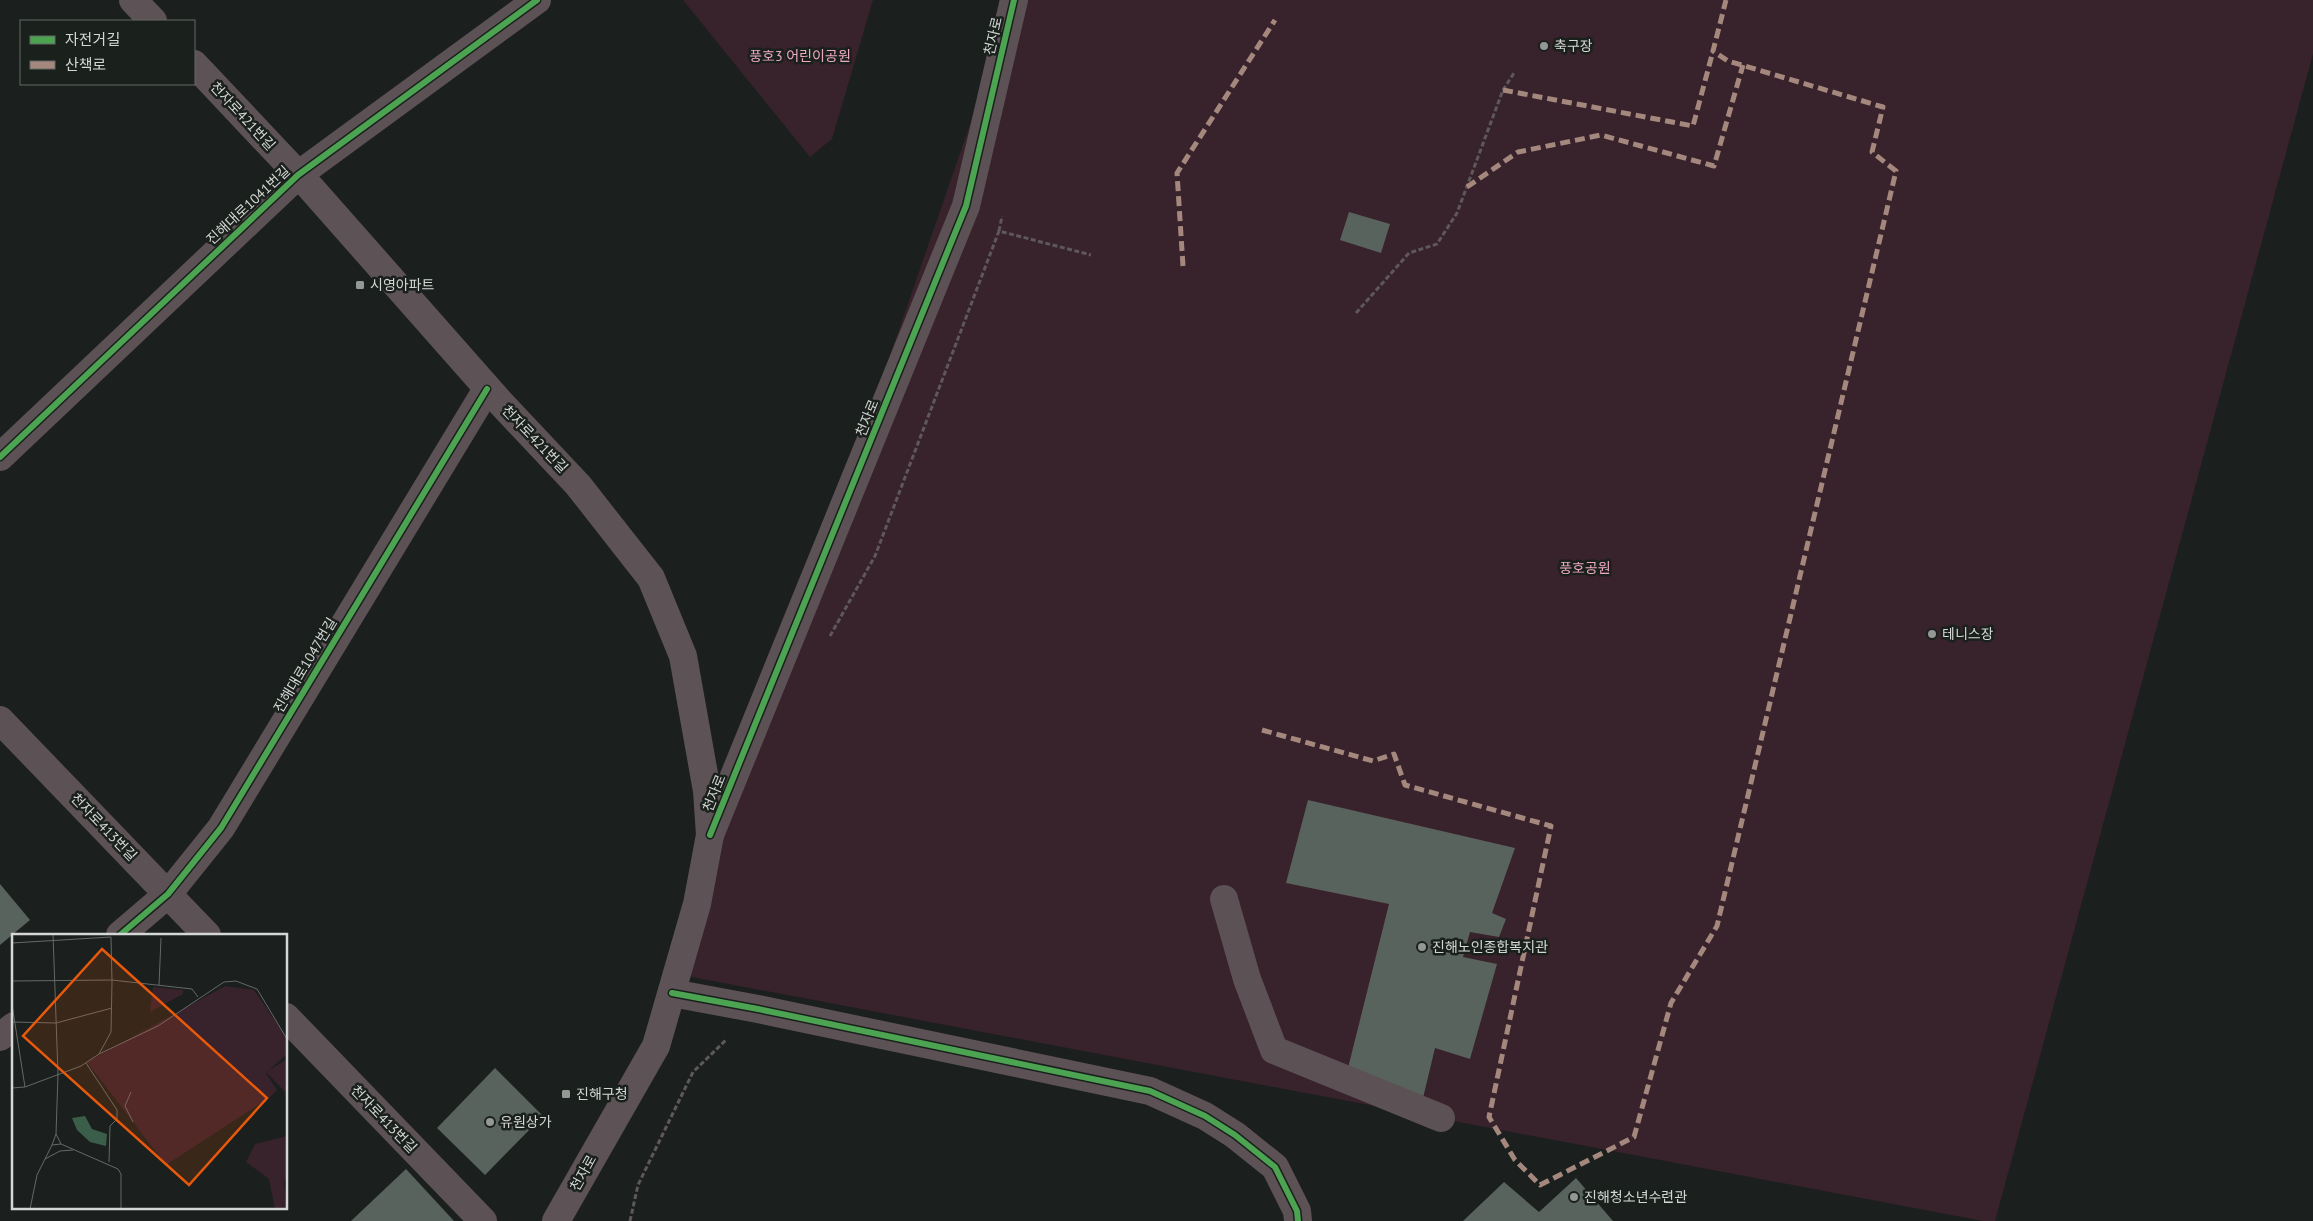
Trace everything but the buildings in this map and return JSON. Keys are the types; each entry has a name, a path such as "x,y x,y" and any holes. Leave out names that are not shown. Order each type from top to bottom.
{"main road":[{"path":"133,0 152,20"},
{"name":"천자로421번길","path":"195,65 298,175 487,389 578,485 651,578 683,656 707,792 710,835"},
{"name":"천자로","path":"556,1221 656,1046 697,904 710,835"}],"street":[{"name":"진해대로1041번길","path":"0,457 298,175 537,0"},
{"name":"천자로","path":"710,835 966,206 1014,0"},
{"name":"진해대로1047번길","path":"121,934 168,894 221,828 487,389"},
{"name":"천자로413번길","path":"0,720 206,934"},
{"path":"1224,899 1247,979 1274,1050 1441,1118"},
{"path":"672,993 758,1009 1150,1091 1205,1116 1236,1135 1275,1167 1297,1211 1298,1221"},
{"name":"천자로413번길","path":"288,1019 482,1221"},
{"path":"0,1037 12,1028"}],"path":[{"path":"1356,314 1409,253 1436,244 1457,213 1503,90 1514,73"},
{"path":"827,641 875,556 999,231 1002,216"},
{"path":"999,231 1091,255"},
{"path":"630,1221 638,1185 693,1072 758,1009"}],"green space":[{"name":"풍호3 어린이공원","path":"683,0 873,0 832,139 810,157"},
{"name":"풍호공원","path":"1013,0 2313,0 2313,54 1995,1221 1983,1221 676,974"}],"marked path":[{"path":"1262,730 1373,761 1394,754 1405,785 1551,826 1489,1117 1515,1160 1540,1185 1634,1137 1671,1003 1717,926 1896,171 1872,152 1883,107 1728,61 1713,51 1726,0"},
{"path":"1183,266 1177,173 1275,20"},
{"path":"1503,90 1693,126 1713,51"},
{"path":"1467,187 1518,152 1601,135 1714,166 1743,65"}],"cycle path":[{"path":"0,457 298,175 537,0"},
{"path":"710,835 966,206 1014,0"},
{"path":"121,934 168,894 221,828 487,389"},
{"path":"672,993 758,1009 1150,1091 1205,1116 1235,1135 1275,1167 1297,1211 1298,1221"}],"place":[{"name":"축구장","path":"1544,46"},
{"name":"시영아파트","path":"360,285"},
{"name":"테니스장","path":"1932,634"},
{"name":"진해노인종합복지관","path":"1422,947"},
{"name":"진해구청","path":"566,1094"},
{"name":"유원상가","path":"490,1122"},
{"name":"진해청소년수련관","path":"1574,1197"}]}
